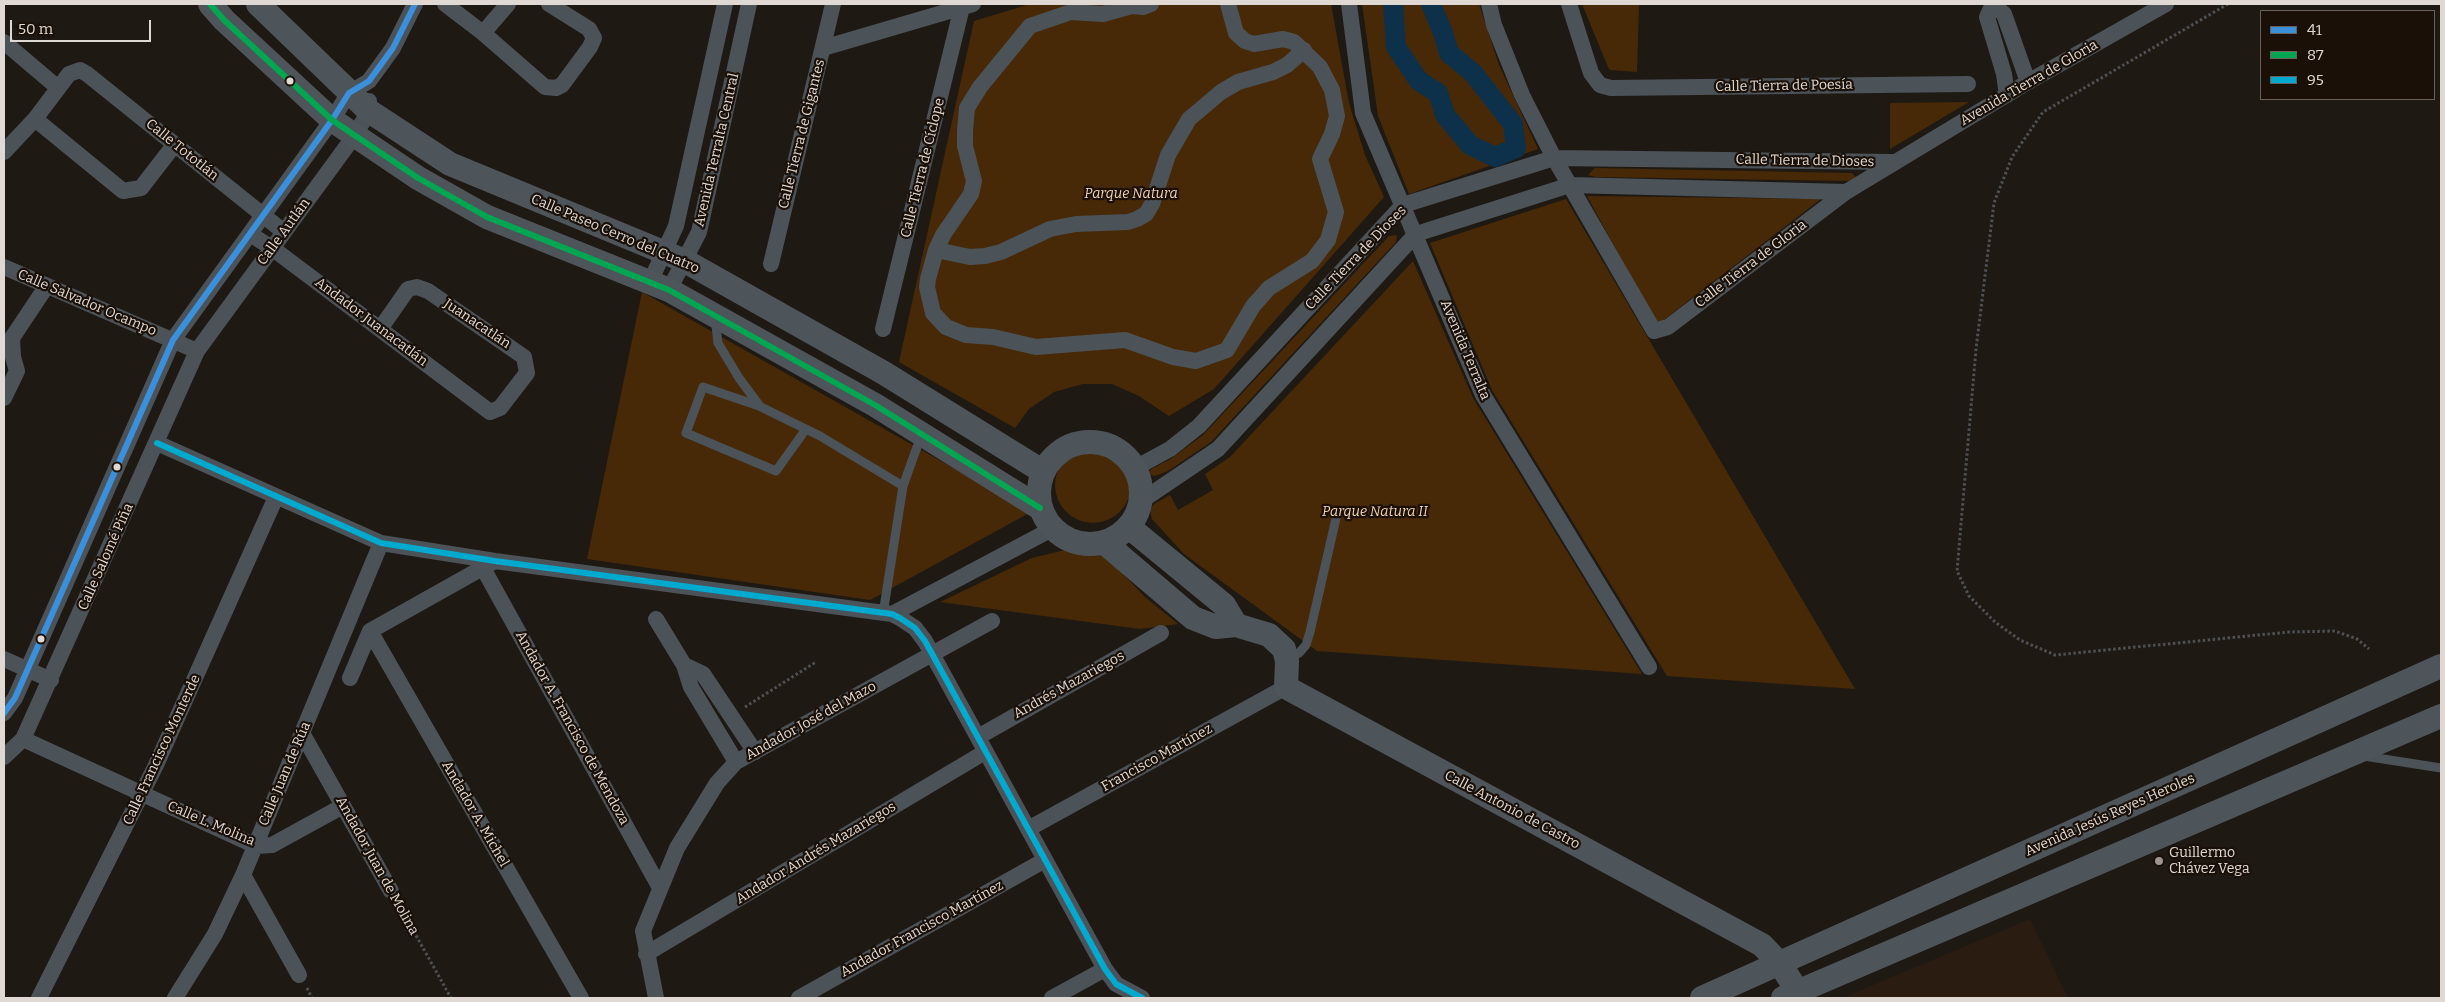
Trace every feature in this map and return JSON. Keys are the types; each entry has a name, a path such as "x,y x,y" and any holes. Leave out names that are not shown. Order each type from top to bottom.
{"street":[{"path":"210,4 224,20 332,120 418,178 487,217 660,286 715,315 875,405 1040,508"},
{"name":"Calle Paseo Cerro del Cuatro","path":"258,4 348,93 369,111 450,164 675,257 884,373 1042,471"},
{"path":"348,93 369,81 394,48 415,4"},
{"path":"445,4 483,33 545,87 556,88 562,84 590,47 594,38 589,29 549,4"},
{"path":"483,33 508,4"},
{"name":"Avenida Terralta Central","path":"660,286 675,257 676,226 725,4"},
{"name":"Avenida Terralta Central","path":"660,286 675,257 699,232 749,4"},
{"name":"Calle Tierra de Gigantes","path":"771,264 834,4"},
{"path":"1151,4 1143,7 1132,6 1103,14 1071,12 1030,26 1023,32 980,87 967,108 965,146 974,181 971,194 943,235 936,250 927,287 930,304 938,320 956,333 993,337 1036,347 1125,340 1173,357 1196,362 1227,350 1253,306 1269,288 1312,261 1328,240 1335,223 1336,212 1320,159 1332,134 1336,116 1332,90 1320,66 1294,42 1283,39 1254,44 1244,41 1236,32 1228,4"},
{"name":"Avenida Terralta","path":"1349,4 1363,113 1416,234 1483,396 1649,667"},
{"path":"1489,4 1494,25 1522,95 1570,186"},
{"name":"Calle Tierra de Poesía","path":"1569,4 1591,73 1600,85 1611,88 1968,84"},
{"name":"Avenida Tierra de Gloria","path":"1893,162 2028,82 2166,4"},
{"path":"823,48 968,5"},
{"name":"Calle Tierra de Cíclope","path":"883,329 968,5"},
{"path":"2007,95 2004,74 1987,17 1992,5 2004,14 2028,82"},
{"path":"4,42 57,87 35,119 4,152"},
{"path":"936,250 970,257 985,256 1001,252 1050,229 1076,224 1137,219 1146,214 1152,204 1168,155 1189,119 1221,92 1238,82 1273,72 1287,65 1304,50"},
{"name":"Calle Tototlán","path":"57,87 68,74 80,70 88,74 284,232"},
{"path":"369,81 369,111"},
{"name":"Calle Autlán","path":"173,340 332,120 348,93"},
{"name":"Calle Autlán","path":"198,351 354,135 369,111"},
{"path":"35,119 123,191 131,192 141,188 175,144"},
{"name":"Calle Tierra de Dioses","path":"1135,468 1170,449 1199,426 1403,206 1554,158 1893,162"},
{"name":"Calle Tierra de Dioses","path":"1141,501 1218,449 1416,234 1570,186 1846,192 1893,162"},
{"name":"Calle Tierra de Gloria","path":"1570,186 1654,331 1668,327 1846,192"},
{"name":"Andador Juanacatlán","path":"250,234 272,248 490,412"},
{"name":"Calle Salvador Ocampo","path":"4,267 46,287 198,351"},
{"path":"4,398 17,371 13,357 12,338 46,287"},
{"name":"Juanacatlán","path":"380,329 408,289 417,287 428,292 524,357 526,373 500,408 490,412"},
{"name":"Calle Salomé Piña","path":"4,713 15,698 28,670 173,340"},
{"name":"Calle Salomé Piña","path":"4,757 24,739 198,351"},
{"path":"875,405 884,373"},
{"path":"1088,441 1107,444 1123,453 1135,468 1141,484 1141,501 1137,515 1118,536 1105,543 1086,544 1068,540 1052,530 1040,508 1038,489 1042,471 1054,456 1069,445 1088,441"},
{"path":"157,443 381,543 489,564 887,614 915,628 932,654 1105,969 1116,984 1138,997"},
{"name":"Calle Francisco Monterde","path":"40,998 156,765 276,497"},
{"path":"1129,526 1224,605 1236,625"},
{"path":"887,614 1052,530"},
{"name":"Calle Juan de Rúa","path":"183,994 215,934 256,846 262,827 381,543"},
{"path":"1105,543 1193,618 1216,628 1236,625 1269,635 1284,649 1287,660 1286,687"},
{"path":"350,678 370,631 489,564"},
{"name":"Andador A. Francisco de Mendoza","path":"489,564 660,888"},
{"path":"656,619 684,665 691,687 736,762"},
{"name":"Andador José del Mazo","path":"656,998 643,931 677,848 717,783 736,762 992,621"},
{"name":"Andador A. Michel","path":"370,631 581,998"},
{"name":"Andrés Mazariegos","path":"978,737 1161,633"},
{"path":"4,659 51,680"},
{"path":"684,665 703,674 755,752"},
{"name":"Avenida Jesús Reyes Heroles","path":"1702,998 2441,666"},
{"name":"Francisco Martínez","path":"1028,829 1286,687"},
{"name":"Calle Antonio de Castro","path":"1286,687 1762,945 1780,964 1794,996"},
{"path":"1794,996 2441,716"},
{"name":"Andador Juan de Molina","path":"302,733 391,891"},
{"name":"Calle L. Molina","path":"24,739 256,846 272,845 343,806"},
{"name":"Andador Andrés Mazariegos","path":"646,954 985,752"},
{"name":"Andador Francisco Martínez","path":"799,998 1045,860"},
{"path":"243,875 299,975"},
{"path":"1052,998 1105,969"}],"lane":[{"path":"715,315 718,344 759,406"},
{"path":"806,429 776,471 686,433 703,387 759,406 806,429 903,486"},
{"path":"887,614 903,486 922,434"},
{"path":"1287,660 1299,653 1306,645 1337,514"},
{"path":"2351,754 2441,768"}],"path":[{"path":"2228,4 2043,112 2012,157 1994,203 1976,349 1957,571 1969,596 1995,622 2020,640 2054,655 2289,632 2334,631 2357,639 2369,649"},
{"path":"731,716 816,662"},
{"name":"Andador Juan de Molina","path":"391,891 451,998"}],"shaded area":[{"path":"2030,919 2068,998 1842,998"}],"green space":[{"name":"Parque Natura","path":"1030,4 1331,4 1349,103 1365,155 1384,197 1214,389 1169,416 1139,396 1112,384 1083,384 1054,392 1029,409 1015,428 899,362 974,21"},
{"path":"1362,4 1479,4 1499,65 1538,149 1409,194 1378,116"},
{"path":"1582,4 1639,4 1637,72 1610,70"},
{"path":"1969,102 1890,149 1890,103"},
{"path":"1595,168 1852,173 1857,179 1851,181 1596,177 1588,175"},
{"path":"1587,196 1821,199 1657,325"},
{"path":"1566,199 1855,689 1667,676 1492,390 1430,243"},
{"path":"1397,235 1396,242 1211,442 1168,471 1155,476 1151,475 1149,471 1169,460 1203,435 1389,236"},
{"name":"Parque Natura II","path":"1413,261 1473,398 1642,674 1317,651 1184,554 1152,519 1150,510 1154,504 1170,495 1178,510 1213,490 1205,474 1230,457"},
{"path":"642,292 1031,512 870,600 587,559"},
{"path":"1101,447 1114,453 1125,464 1131,477 1129,500 1114,517 1101,523 1085,523 1072,517 1057,500 1055,477 1061,464 1078,449"},
{"path":"1073,548 1103,553 1145,597 1178,624 1140,629 940,602 1032,558"}],"waterway":[{"path":"1393,4 1396,47 1419,81 1438,93 1445,115 1470,145 1495,157 1516,148 1513,124 1473,73 1449,53 1431,4"}],"transit line":[{"name":"87","path":"210,4 224,20 332,120 418,178 487,217 669,290 875,405 1040,508"},
{"name":"41","path":"4,713 15,698 173,340 332,120 349,93 369,81 393,48 415,4"},
{"name":"95","path":"157,443 381,543 495,561 892,614 900,618 915,628 925,641 1105,969 1116,984 1142,998"}],"place":[{"name":"Guillermo Chávez Vega","path":"2159,861"}]}
